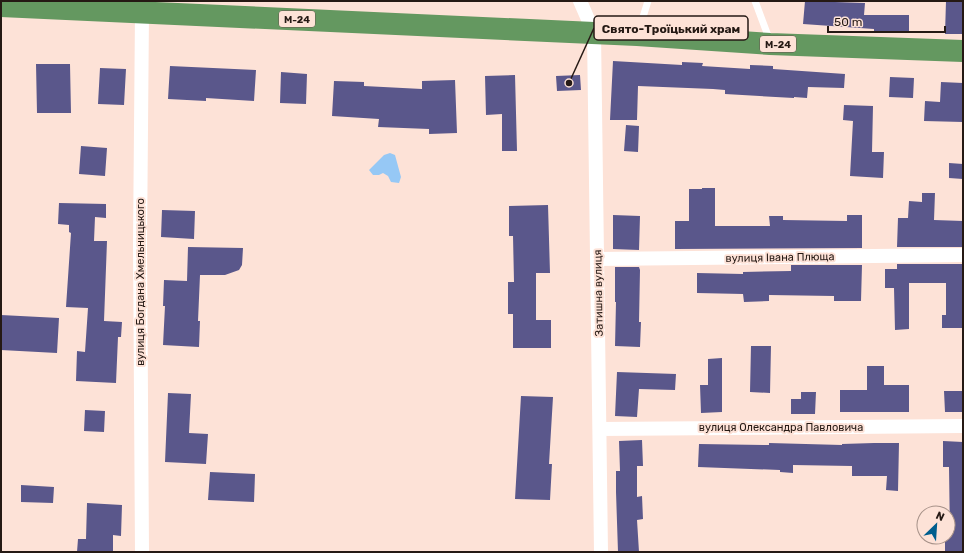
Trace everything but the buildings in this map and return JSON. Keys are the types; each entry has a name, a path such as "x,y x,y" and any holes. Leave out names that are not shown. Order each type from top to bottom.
{"highway":[{"name":"М-24","path":"15,5 637,35 770,44 963,51"}],"street":[{"path":"580,1 594,33"},
{"name":"вулиця Богдана Хмельницького","path":"142,12 140,252 142,552"},
{"name":"Затишна вулиця","path":"594,33 601,552"},
{"name":"вулиця Івана Плюща","path":"597,259 963,254"},
{"name":"вулиця Олександра Павловича","path":"600,429 963,426"}],"lane":[{"path":"637,35 648,1"},
{"path":"755,1 770,44"}],"water":[{"path":"390,153 395,155 401,177 399,183 391,182 388,176 383,173 373,175 369,170 384,155"}],"place":[{"name":"Свято-Троїцький храм","path":"569,83"}]}
